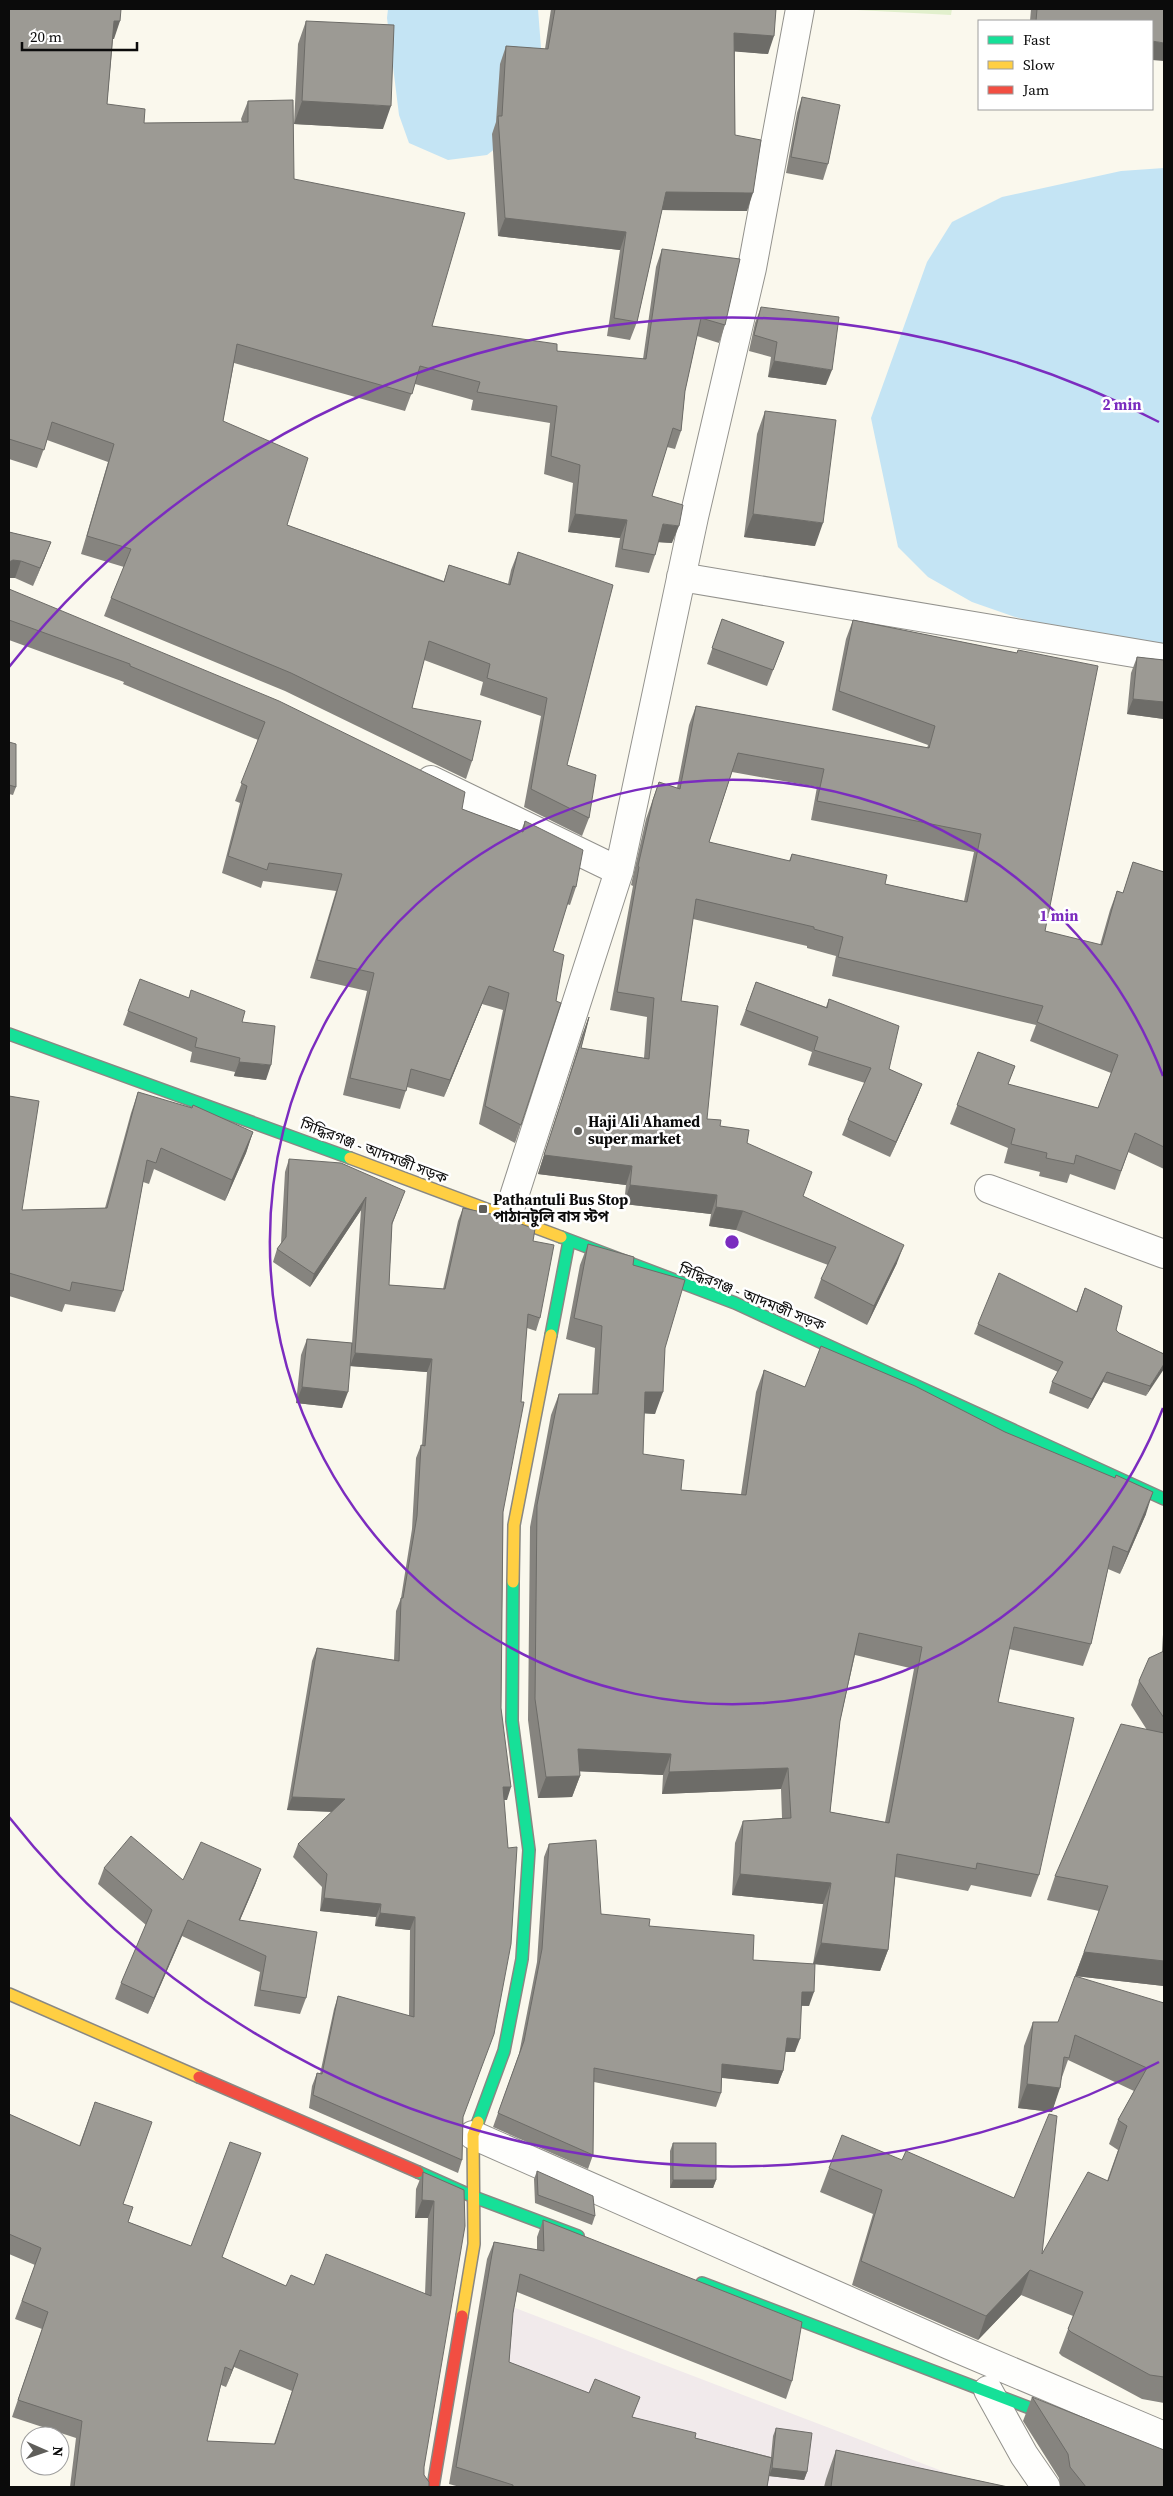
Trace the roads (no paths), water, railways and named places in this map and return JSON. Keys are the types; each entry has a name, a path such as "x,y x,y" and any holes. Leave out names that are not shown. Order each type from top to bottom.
{"main road":[{"name":"সিদ্ধিরগঞ্জ - আদমজী সড়ক","path":"9,1034 264,1125 568,1241 735,1302 1164,1499"},
{"path":"432,2487 474,2244 473,2135 504,2051 522,1959 529,1850 512,1721 514,1526 568,1241"},
{"path":"9,1994 474,2197 586,2239"},
{"path":"688,2278 988,2390 1076,2425"}],"street":[{"path":"507,1218 619,871 681,577 752,268 800,9"},
{"path":"681,577 1164,658"},
{"path":"413,771 619,871"},
{"path":"989,1189 1164,1254"},
{"path":"473,2135 940,2341 1164,2436"},
{"path":"988,2390 1024,2455 1046,2487"}],"water":[{"path":"388,9 538,9 543,74 520,129 487,155 448,160 409,143 399,115 387,18"},
{"path":"1164,168 1164,651 1140,648 1015,617 972,602 928,577 898,547 871,418 927,262 952,222 1002,197 1121,171"}],"place":[{"name":"Haji Ali Ahamed super market","path":"578,1131"},
{"name":"Pathantuli Bus Stop পাঠানটুলি বাস স্টপ","path":"483,1209"}]}
